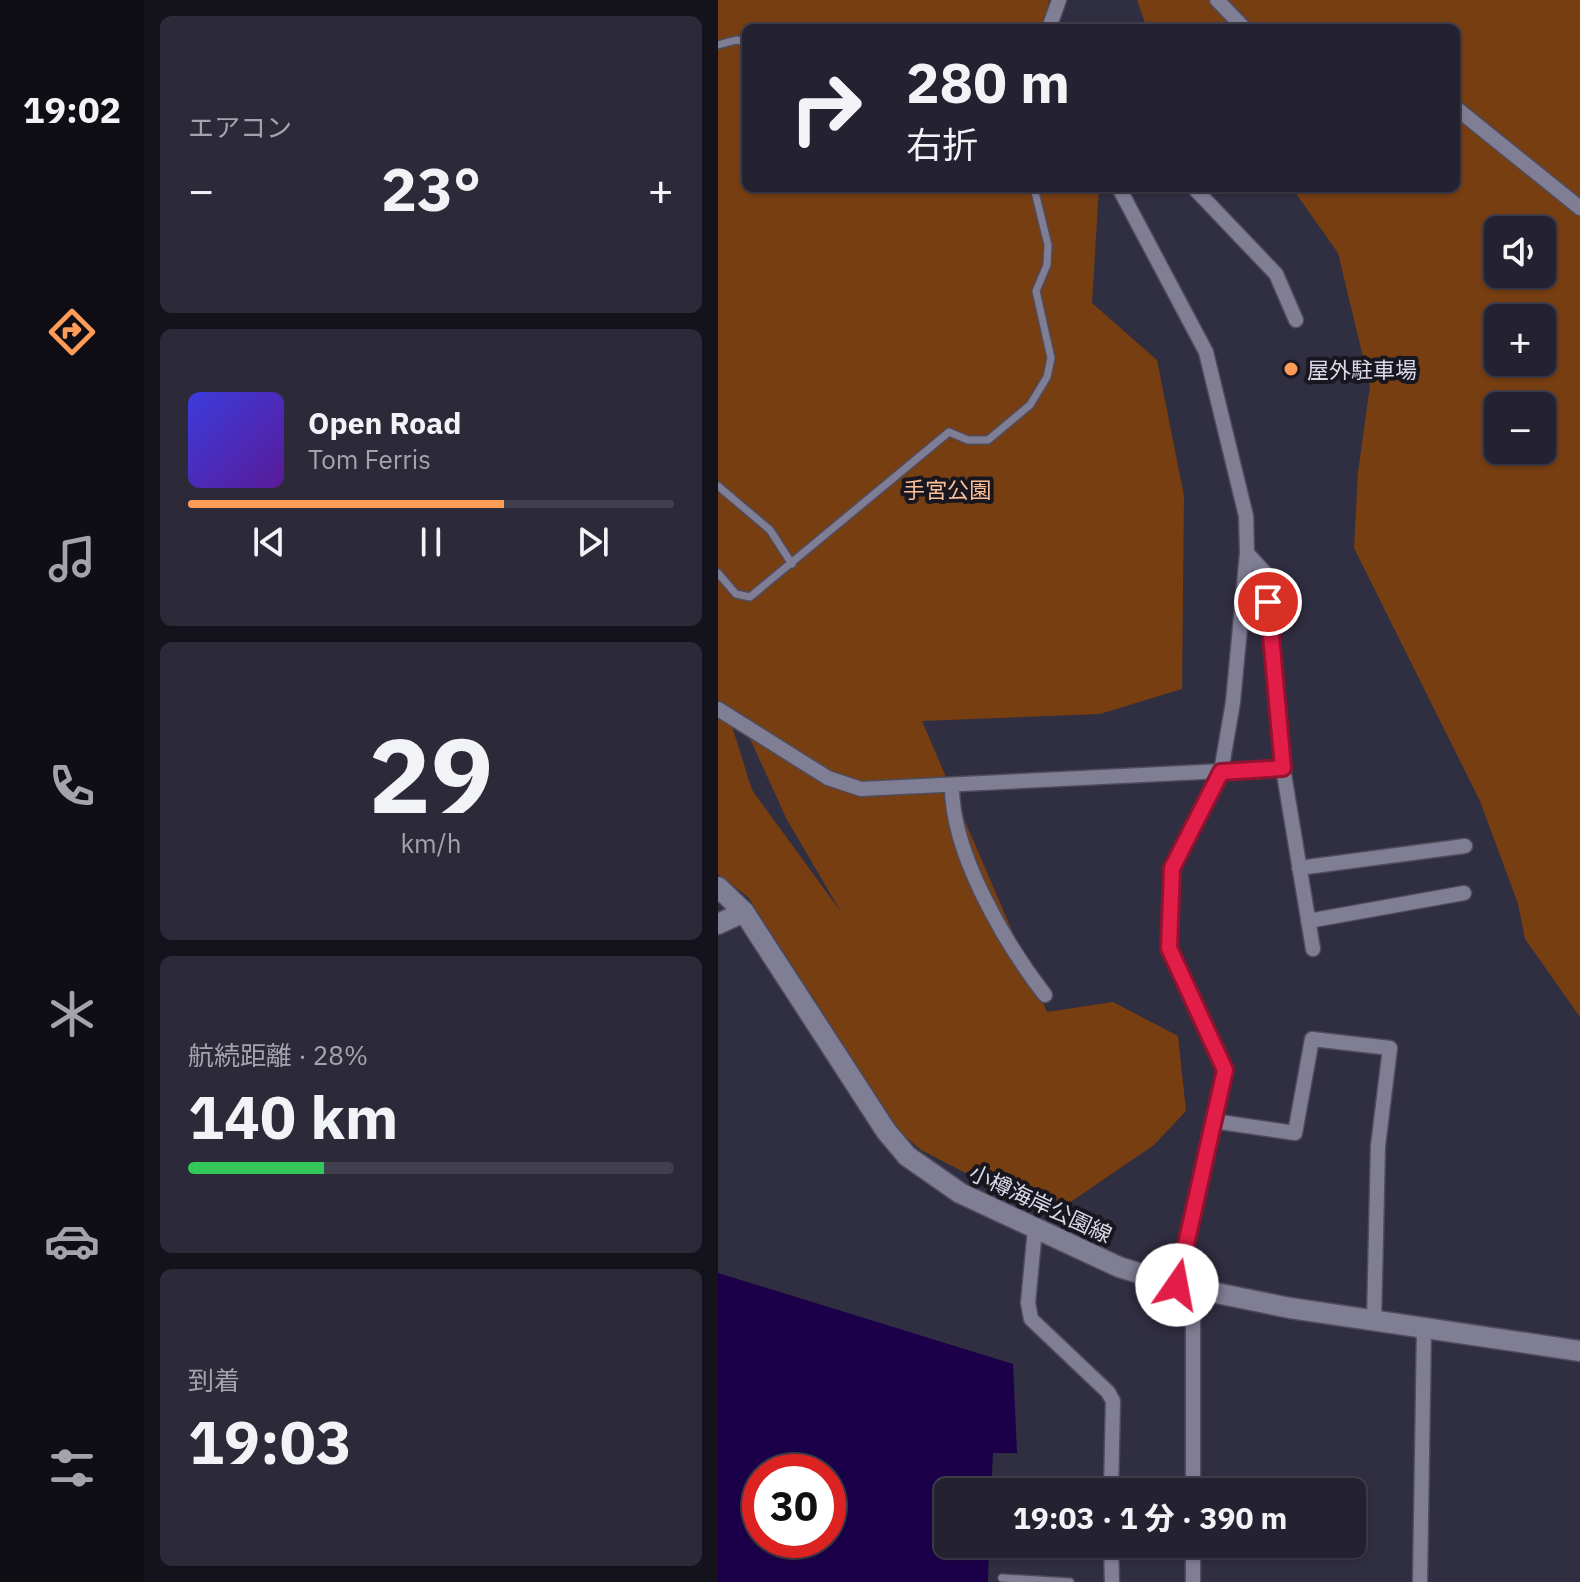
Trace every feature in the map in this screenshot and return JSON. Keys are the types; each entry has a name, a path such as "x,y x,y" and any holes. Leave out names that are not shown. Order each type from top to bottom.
{"main road":[{"name":"小樽海岸公園線","path":"718,887 744,912 886,1131 907,1156 960,1193 1119,1267 1185,1287 1374,1321 1580,1351"},
{"path":"718,924 744,912"}],"street":[{"path":"1050,24 1059,0"},
{"path":"1220,0 1241,24"},
{"path":"1460,111 1580,208"},
{"path":"1121,192 1206,352 1246,516 1247,553 1233,702 1221,772 1172,868 1170,899 1169,948 1225,1070 1213,1121 1185,1287 1192,1478"},
{"path":"1198,192 1276,274 1296,320"},
{"path":"1247,553 1266,574 1283,768 1313,949"},
{"path":"718,709 828,778 861,789 1283,768"},
{"path":"952,785 955,824 971,865 1019,958 1045,995"},
{"path":"1299,868 1465,846"},
{"path":"1308,921 1464,893"},
{"path":"1213,1121 1295,1133 1312,1039 1390,1048 1378,1146 1374,1321"},
{"path":"1035,1229 1028,1303 1031,1319 1108,1392 1113,1401 1111,1478"},
{"path":"1420,1582 1424,1329"},
{"path":"1111,1558 1112,1582"},
{"path":"1193,1558 1193,1582"}],"lane":[{"path":"718,45 742,41"},
{"path":"718,573 736,594 750,597 949,432 968,440 988,440 1030,405 1047,377 1051,358 1036,291 1047,265 1048,245 1035,192"},
{"path":"718,486 770,530 792,564"},
{"path":"1002,1578 1070,1582"}],"green space":[{"name":"手宮公園","path":"718,0 1049,0 1045,24 742,24 742,192 1099,192 1092,303 1157,360 1184,496 1182,689 1100,714 922,721 1047,1012 1113,1002 1178,1036 1186,1111 1154,1145 1050,1216 921,1150 901,1133 748,897 718,874","holes":["726,707 742,721 786,818 841,912 752,790"]},
{"path":"1137,0 1580,0 1580,1017 1525,939 1518,904 1480,801 1354,548 1358,472 1370,386 1338,253 1295,192 1460,192 1460,24 1146,24"}],"shaded area":[{"path":"718,1273 1013,1364 1017,1453 993,1453 992,1478 934,1478 934,1558 989,1558 988,1582 718,1582"}],"place":[{"name":"屋外駐車場","path":"1291,369"}],"route":[{"path":"1177,1285 1225,1070 1169,948 1172,868 1221,772 1283,768 1268,602"}]}
